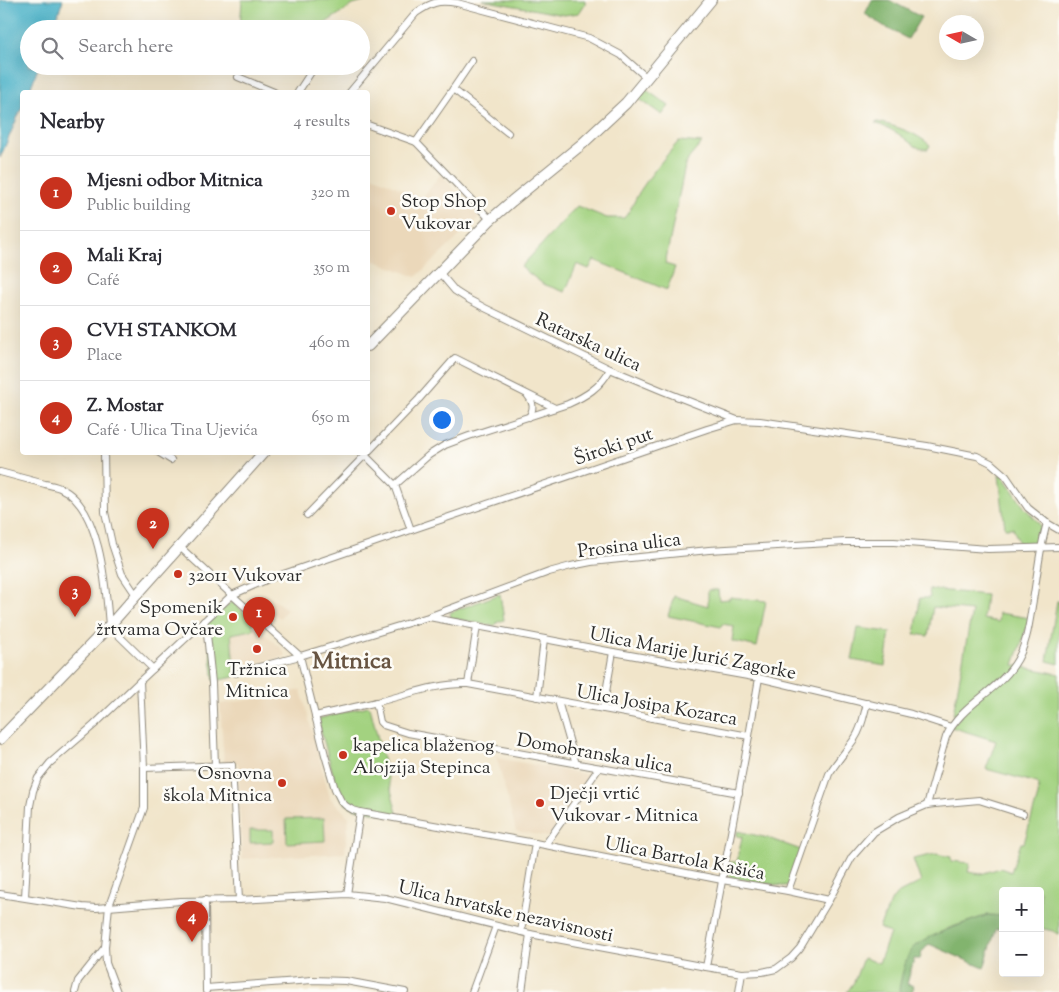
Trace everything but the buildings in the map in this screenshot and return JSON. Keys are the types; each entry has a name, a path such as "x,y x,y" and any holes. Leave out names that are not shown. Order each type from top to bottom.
{"main road":[{"path":"370,344 489,221 598,130 626,103 711,0"},
{"path":"0,739 109,626 261,455"}],"street":[{"path":"370,68 416,13 435,2 442,1 457,3 589,38 621,55 648,78"},
{"path":"416,142 472,61"},
{"path":"299,90 309,75"},
{"path":"352,90 364,75"},
{"path":"238,77 269,90"},
{"path":"453,89 508,134"},
{"path":"370,126 416,142 487,216 489,221"},
{"name":"Ratarska ulica","path":"439,272 455,291 466,298 610,369 663,392 737,420"},
{"path":"370,449 456,358 555,408"},
{"path":"395,486 438,449 469,436 580,399 600,385 610,369"},
{"path":"527,395 534,408 529,417"},
{"name":"Široki put","path":"25,897 30,806 38,778 50,764 232,595 266,580 737,420 760,421 881,439 977,456 992,463 1006,476 1028,508 1059,530"},
{"path":"104,455 105,512 112,544 122,574 136,594"},
{"path":"163,455 171,460"},
{"path":"307,515 364,455"},
{"path":"368,455 395,486 411,530"},
{"path":"0,472 61,488 78,503 94,533 99,552 105,582 109,626 153,669"},
{"path":"927,805 946,737 951,727 1004,678 1023,648 1047,523"},
{"name":"Prosina ulica","path":"236,674 428,617 550,572 591,562 709,550 846,542 894,542 988,549 1059,547"},
{"path":"180,546 300,656"},
{"name":"Ulica Marije Jurić Zagorke","path":"428,617 759,678 911,714 951,727"},
{"path":"204,621 212,683 215,765"},
{"path":"468,684 477,626"},
{"path":"537,697 544,639"},
{"path":"603,709 613,652"},
{"name":"Ulica Bartola Kašića","path":"300,656 338,796 346,806 353,810 829,900"},
{"path":"706,967 750,736 759,678"},
{"path":"118,992 106,963 105,947 109,906 144,808 140,681"},
{"name":"Ulica Josipa Kozarca","path":"316,716 432,687 468,684 750,736"},
{"name":"Ulica Josipa Kozarca","path":"558,701 576,764"},
{"name":"Domobranska ulica","path":"376,702 380,722 386,727 425,736 739,793"},
{"path":"788,891 829,774 836,761 856,737 867,703"},
{"path":"144,768 232,765 239,900"},
{"path":"545,846 599,768"},
{"name":"Ulica hrvatske nezavisnosti","path":"0,894 96,908 181,900 239,900 347,894 385,898 530,934 742,973 762,972 776,968 791,958 800,948 852,857 874,832 899,817 927,805 979,800 1023,814"},
{"path":"347,894 360,812"},
{"path":"521,932 535,844"},
{"path":"205,900 206,990 312,980 346,981 391,991 406,992"},
{"path":"472,992 496,926"},
{"path":"522,992 530,934"},
{"path":"75,992 78,981 105,947"},
{"path":"739,992 742,973"}],"shaded area":[{"path":"441,174 479,218 416,277 370,259 370,175 422,198"},
{"path":"264,593 287,609 280,618 258,602"},
{"name":"Tržnica Mitnica","path":"255,626 280,647 286,656 234,670 231,634 252,630"},
{"name":"Osnovna škola Mitnica","path":"301,690 330,798 349,817 345,853 242,859 238,763 224,763 220,704"},
{"name":"Dječji vrtić Vukovar - Mitnica","path":"496,755 502,759 590,775 548,837 516,831"}],"green space":[{"path":"242,0 370,0 353,5 330,20 241,20"},
{"path":"482,0 585,0 585,4 579,13 564,15"},
{"path":"872,0 889,0 921,17 908,39 865,14"},
{"path":"645,89 669,106 662,115 638,98"},
{"path":"878,122 912,133 930,145 928,149 920,148 897,133 875,123"},
{"path":"679,141 702,143 689,158 685,166 665,264 675,267 667,290 594,260 589,269 577,264 565,292 543,284 521,267 577,206 607,218 624,218 646,182"},
{"path":"999,475 1002,475 1024,507 1038,522 1041,528 1041,540 1035,546 1020,546 1013,528 1005,528"},
{"path":"929,589 986,595 983,619 998,622 999,613 1030,618 1014,665 1059,674 1059,935 1044,929 1044,887 999,887 999,916 988,915 949,928 916,945 911,950 899,990 901,992 847,992 854,982 863,958 879,963 890,933 879,928 892,900 897,894 921,882 913,859 936,854 951,857 951,861 970,863 968,872 981,874 1000,868 1011,872 1021,843 1024,843 1038,796 1039,785 1037,783 986,769 996,741 951,727 961,716 953,714 972,611 933,607 928,636 915,634 920,598 930,598"},
{"path":"708,590 718,590 719,600 730,599 730,597 766,601 757,647 732,641 734,626 722,624 721,627 668,616 674,596 708,606"},
{"path":"500,594 504,620 494,626 451,618 451,612"},
{"path":"1057,601 1059,601 1059,664 1047,661"},
{"path":"231,602 254,622 252,625 254,628 231,634 235,677 214,681 207,624"},
{"path":"858,628 890,632 885,666 852,660"},
{"path":"370,707 398,817 356,809 346,804 339,795 319,724 319,719 321,718"},
{"path":"324,818 325,841 287,843 286,819"},
{"path":"250,830 273,830 273,842 250,843"},
{"path":"737,831 768,838 801,850 789,884 781,886 733,878 729,875 727,870 728,863 737,862 742,837 737,836"},
{"path":"988,915 999,916 999,929 996,929 984,968 929,944 922,952 920,959 914,959 907,984 914,986 912,992 901,992 899,990 902,975 911,950 925,940"}],"water":[{"path":"0,0 63,0 56,20 20,20 20,75 36,75 30,90 20,90 20,112 0,158"}],"place":[{"name":"Stop Shop Vukovar","path":"391,211"},
{"name":"Mali Kraj","path":"153,549"},
{"name":"32011 Vukovar","path":"178,574"},
{"name":"CVH STANKOM","path":"75,617"},
{"name":"Spomenik žrtvama Ovčare","path":"233,617"},
{"name":"Mjesni odbor Mitnica","path":"259,638"},
{"name":"Tržnica Mitnica","path":"257,649"},
{"name":"kapelica blaženog Alojzija Stepinca","path":"343,755"},
{"name":"Osnovna škola Mitnica","path":"282,783"},
{"name":"Dječji vrtić Vukovar - Mitnica","path":"540,803"},
{"name":"Z. Mostar","path":"192,942"}],"district":[{"name":"Mitnica","path":"352,660"}]}
